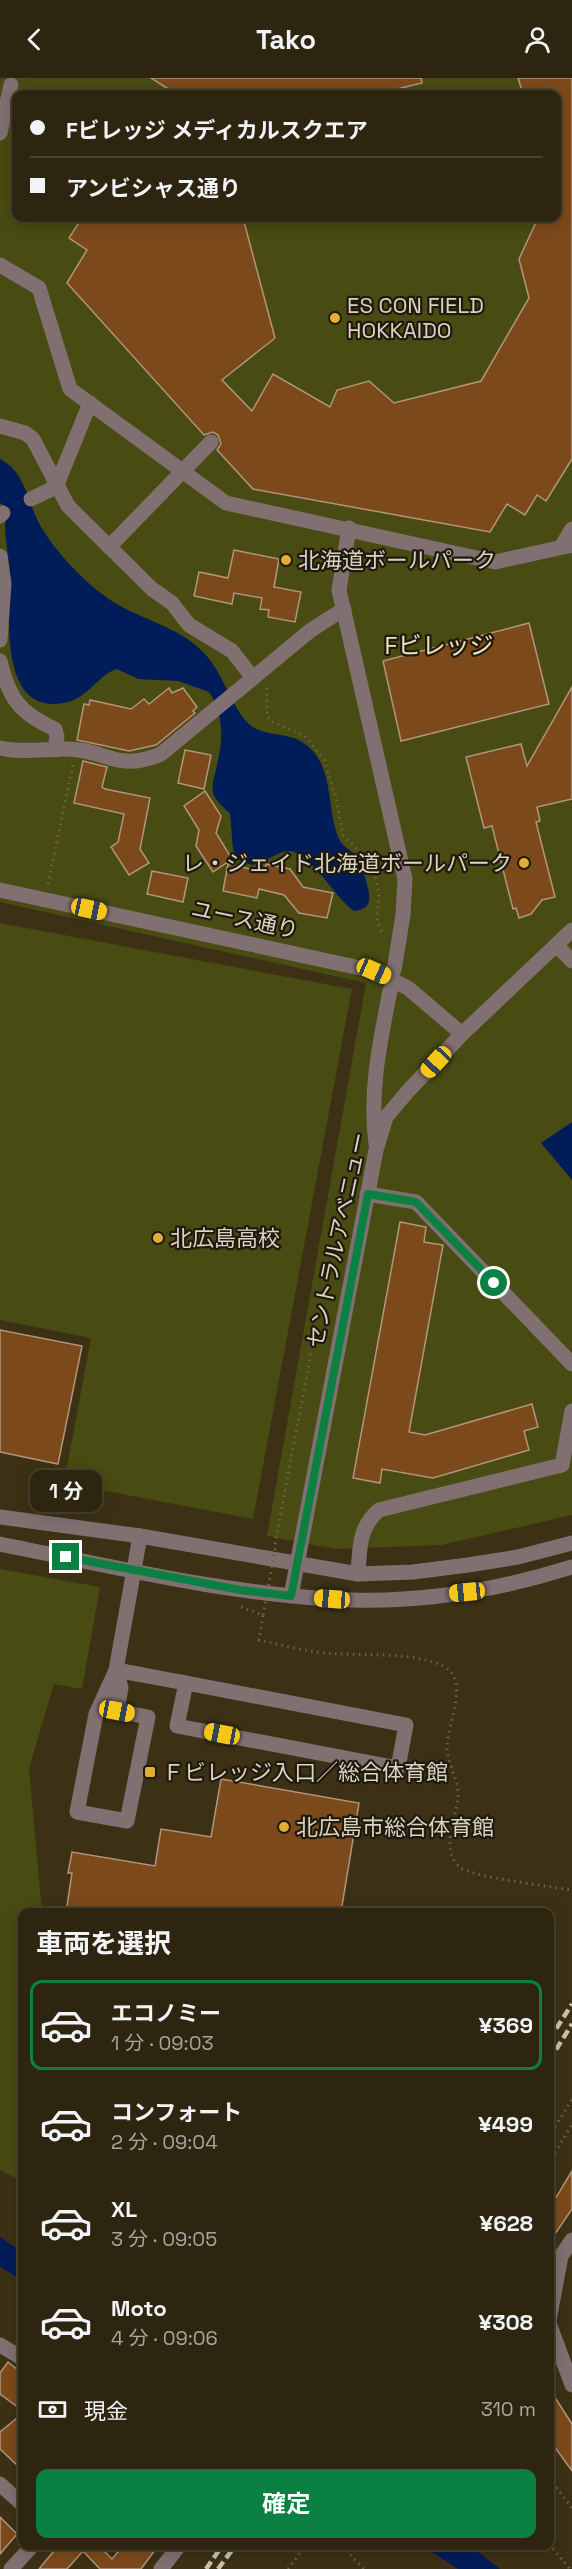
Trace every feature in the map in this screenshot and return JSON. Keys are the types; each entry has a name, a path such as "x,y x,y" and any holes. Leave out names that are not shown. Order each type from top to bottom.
{"street":[{"path":"0,134 11,85"},
{"path":"0,265 39,288 70,389 226,503 350,528 495,562 566,546 572,530"},
{"path":"31,499 56,487 90,404"},
{"path":"0,426 19,430 33,439 44,456 56,487 68,506 152,589 172,603 189,625 232,651 256,676"},
{"path":"109,547 211,442"},
{"path":"350,528 339,590 402,858 405,897 394,970"},
{"path":"0,556 4,584 0,640"},
{"path":"0,748 76,751 121,763 141,762 161,754 311,630 344,609"},
{"path":"0,661 13,699 27,714 55,729 57,736 55,750"},
{"name":"ユース通り","path":"0,890 374,971 408,988 462,1034"},
{"name":"セントラルアベニュー","path":"291,1596 376,1150 386,1118 462,1034 572,930"},
{"path":"556,945 572,961"},
{"path":"376,1150 371,1113 378,1053 390,991"},
{"path":"368,1194 416,1202 572,1364"},
{"path":"358,1574 362,1531 369,1518 379,1510 562,1465 572,1411"},
{"path":"0,1517 140,1536 358,1574 413,1572 468,1565 518,1557 572,1543"},
{"path":"116,1670 121,1688 117,1711 148,1717 127,1821 77,1812 96,1713 116,1670 132,1570 140,1536"},
{"path":"0,1544 240,1590 353,1600 414,1598 467,1592 530,1580 572,1567"},
{"path":"116,1670 186,1683 406,1725 398,1768 177,1726 186,1683"},
{"path":"554,2304 572,2240"},
{"path":"554,2336 572,2385"},
{"path":"0,2345 18,2356"},
{"path":"0,2484 18,2500"},
{"path":"11,2569 28,2550"},
{"path":"161,2569 176,2550"}],"path":[{"path":"256,676 266,684 267,717 272,722 305,736 324,760 336,798 343,836 367,861 377,883 379,929 384,936 399,942"},
{"path":"46,891 76,751"},
{"path":"311,1353 259,1640 339,1654 389,1655 437,1664 449,1671 457,1688 447,1750 458,1790 450,1846 454,1860 468,1872 572,1890"},
{"path":"231,1603 263,1615"},
{"path":"554,2129 572,2099"},
{"path":"554,2155 572,2124"},
{"path":"554,2485 572,2508"},
{"path":"288,2569 302,2550"},
{"path":"346,2550 364,2569"},
{"path":"554,2550 570,2569"}],"shaded area":[{"name":"北海道ボールパーク","path":"0,78 572,78 572,1515 442,1545 335,1549 267,1536 366,983 0,902"},
{"name":"北広島高校","path":"0,923 352,989 253,1519 64,1483 91,1338 0,1320"},
{"path":"0,1569 100,1587 82,1689 54,1684 29,1768 42,1908 18,1908 18,2179 0,2170"}],"water":[{"path":"0,459 16,472 21,480 36,518 47,537 70,565 88,582 118,605 194,643 211,661 238,711 250,725 265,732 297,739 312,750 324,771 340,841 357,857 362,866 369,894 366,907 354,911 313,866 296,853 284,852 252,865 237,859 233,849 230,814 214,795 213,783 220,749 221,729 218,710 209,692 178,681 138,679 117,669 104,676 72,701 43,702 28,694 18,679 12,660 9,617 10,574 5,506 0,503"},
{"path":"572,1122 572,1180 541,1143"},
{"path":"0,2237 18,2249 18,2278 0,2267"},
{"path":"429,2550 475,2550 500,2569 458,2569"}],"building":[{"path":"151,78 421,78 422,83 393,90 170,90"},
{"name":"ES CON FIELD HOKKAIDO","path":"518,78 572,78 572,459 546,501 537,495 525,515 507,504 490,532 253,489 217,450 221,444 218,435 213,432 204,435 67,283 87,250 69,238 79,222 244,222 275,338 222,380 252,411 273,374 330,407 337,390 369,381 394,403 481,381 529,298 519,259 536,222 561,222 561,90 522,90"},
{"path":"234,550 279,559 274,587 301,592 295,622 268,617 269,610 260,609 262,598 234,593 232,604 194,596 199,572 228,578"},
{"path":"529,623 549,704 401,741 383,661"},
{"name":"レ・ジェイド北海道ボールパーク","path":"572,687 572,799 537,807 540,821 536,822 555,897 542,900 531,914 519,918 516,908 513,909 492,826 484,828 466,757 521,744 527,766"},
{"path":"169,688 172,693 183,688 197,707 193,711 195,713 156,745 129,751 77,740 84,704 89,705 90,700 131,709 144,699 149,704"},
{"path":"185,750 211,755 204,789 178,783"},
{"path":"83,761 107,767 102,787 105,789 150,798 140,849 149,863 129,875 111,847 118,842 124,814 74,803"},
{"path":"205,791 221,816 216,833 232,859 213,872 196,846 199,830 184,806"},
{"path":"228,864 264,872 266,864 290,869 303,887 333,893 327,918 299,913 284,895 259,889 257,898 223,891"},
{"path":"152,871 188,878 183,902 147,894"},
{"path":"400,1222 426,1227 424,1242 443,1245 409,1432 425,1435 532,1404 538,1427 524,1431 529,1450 433,1478 382,1469 380,1483 353,1478"},
{"path":"0,1330 82,1346 58,1464 0,1452"},
{"name":"北広島市総合体育館","path":"221,1779 359,1803 342,1908 67,1908 72,1873 68,1873 72,1852 155,1866 161,1829 211,1837"},
{"path":"572,2171 572,2209 554,2236 554,2201"},
{"path":"8,2362 18,2370 18,2407 0,2394 0,2373"},
{"path":"554,2396 572,2424 572,2471 554,2446"},
{"path":"18,2417 18,2466 0,2449 0,2432"},
{"path":"0,2517 17,2534 0,2554"},
{"path":"55,2550 103,2550 112,2559 120,2550 155,2550 141,2569 100,2569 83,2551 67,2569 39,2569"}],"railway":[{"path":"554,2032 572,2004"},
{"path":"554,2053 572,2024"},
{"path":"206,2569 219,2550"},
{"path":"218,2569 232,2550"}],"place":[{"name":"ES CON FIELD HOKKAIDO","path":"335,318"},
{"name":"北海道ボールパーク","path":"286,560"},
{"name":"レ・ジェイド北海道ボールパーク","path":"524,863"},
{"name":"北広島高校","path":"158,1238"},
{"name":"Ｆビレッジ入口／総合体育館","path":"150,1772"},
{"name":"北広島市総合体育館","path":"284,1827"}],"district":[{"name":"Fビレッジ","path":"439,646"}],"route":[{"path":"66,1557 240,1590 291,1596 334,1358 368,1194 416,1202 494,1283"}]}
